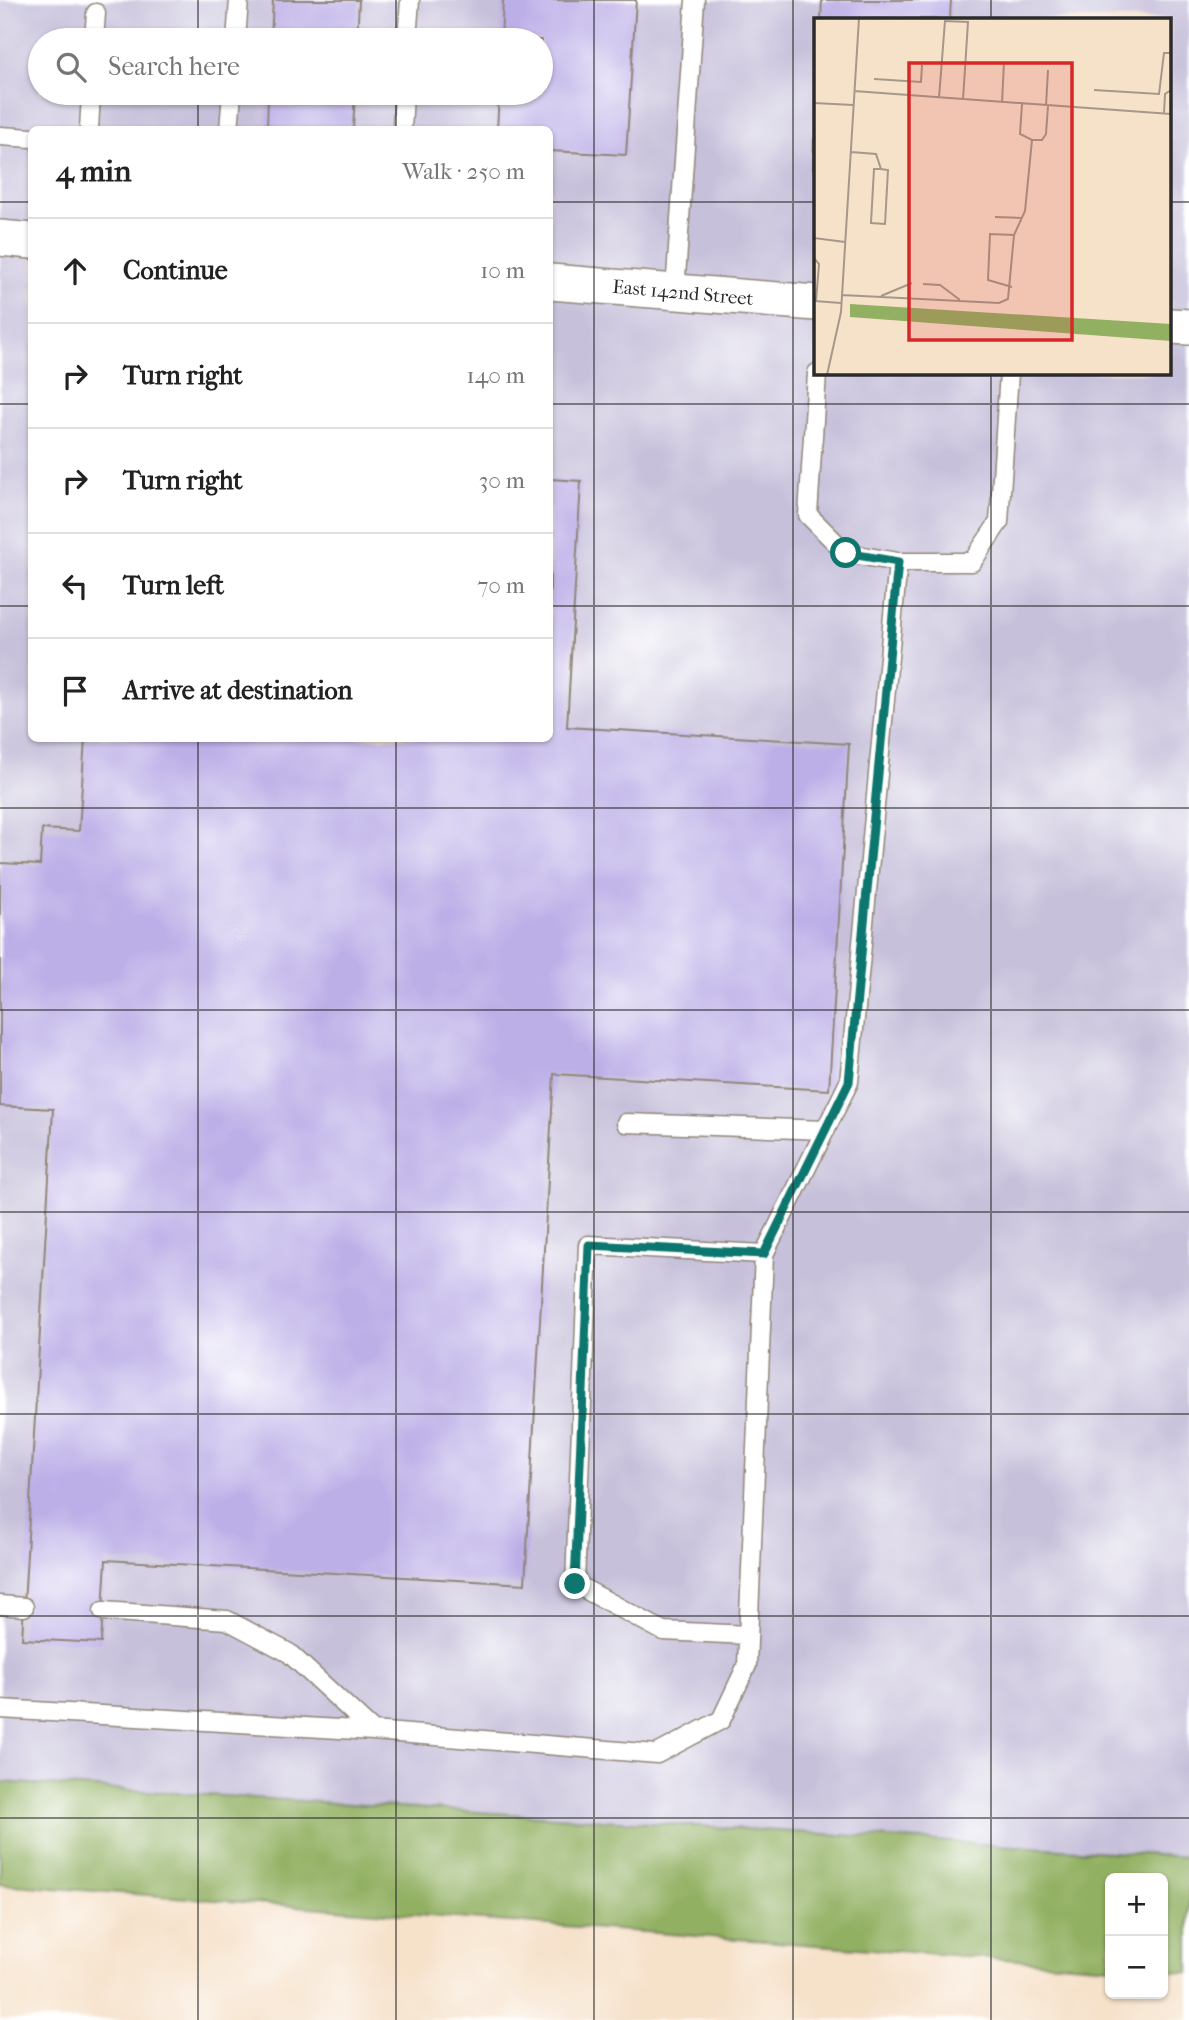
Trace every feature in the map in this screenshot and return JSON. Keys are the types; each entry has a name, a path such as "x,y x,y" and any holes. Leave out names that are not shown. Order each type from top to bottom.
{"street":[{"path":"0,238 28,241"},
{"name":"East 142nd Street","path":"553,282 814,303"}],"lane":[{"path":"237,28 239,0"},
{"path":"408,28 410,0"},
{"path":"675,292 695,0"},
{"path":"95,28 96,13"},
{"path":"89,126 90,105"},
{"path":"229,126 231,105"},
{"path":"402,126 403,105"},
{"path":"0,136 28,138"},
{"path":"817,374 808,515 846,553 898,562 972,562 999,522 1009,374"},
{"path":"0,1709 373,1731 657,1754 721,1720 747,1665 764,1254 849,1082 898,562"},
{"path":"626,1123 826,1130"},
{"path":"748,1635 663,1631 575,1584 587,1272 589,1245 764,1254"},
{"path":"0,1605 24,1607"},
{"path":"103,1611 227,1620 289,1653 373,1731"}],"shaded area":[{"path":"0,0 1189,0 1189,1859 0,1783"}],"green space":[{"path":"0,1782 1189,1857 1189,1973 1168,1971 1168,1873 1105,1873 1105,1967 0,1884"}],"building":[{"path":"273,0 359,0 358,28 272,28"},
{"path":"503,0 636,0 626,155 553,151 553,126 497,126 498,105 553,105 553,28 502,28"},
{"path":"822,0 951,0 950,18 821,18"},
{"path":"268,105 354,105 353,126 267,126"},
{"path":"553,479 581,481 567,727 849,744 829,1090 554,1074 525,1584 106,1560 101,1643 22,1639 53,1109 0,1106 0,863 40,865 42,829 79,831 85,742 553,742"}],"route":[{"path":"575,1584 589,1245 764,1254 849,1082 898,562 846,553"}]}
